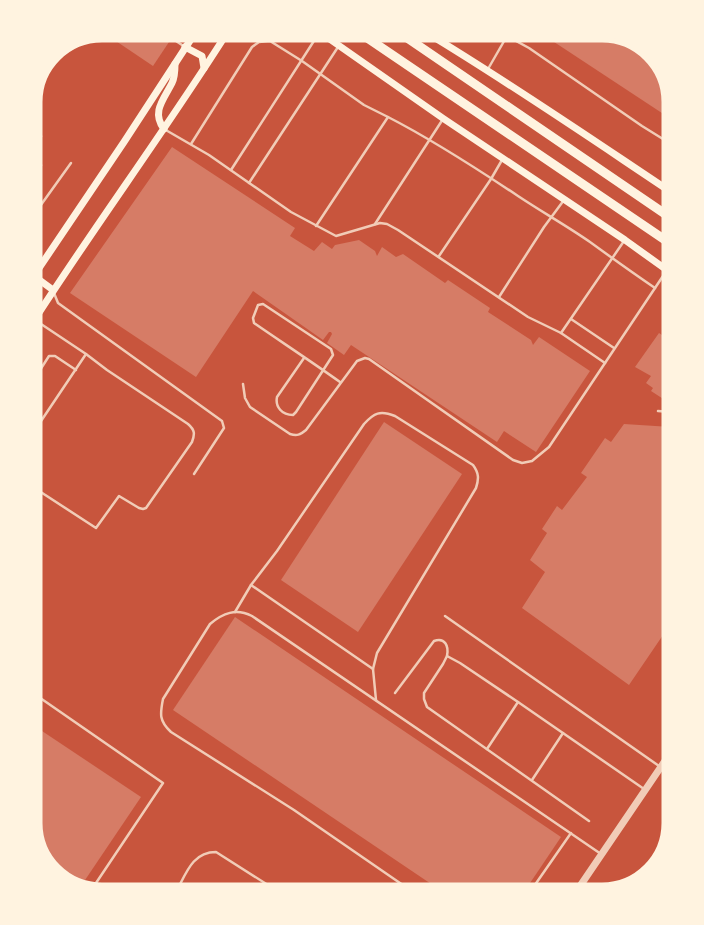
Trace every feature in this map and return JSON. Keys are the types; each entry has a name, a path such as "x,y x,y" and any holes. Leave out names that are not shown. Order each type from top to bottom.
{"highway":[{"path":"370,40 664,239"},
{"path":"410,40 664,213"}],"main road":[{"path":"40,266 190,40"},
{"path":"40,311 223,40"},
{"path":"331,40 444,119 664,267"},
{"path":"439,40 488,69 520,92 664,187"},
{"path":"185,47 202,56 204,68"},
{"path":"164,129 160,124 158,114 174,78 176,62"},
{"path":"40,281 53,290"}],"street":[{"path":"581,885 664,762"}],"lane":[{"path":"174,40 185,47"},
{"path":"231,170 316,40"},
{"path":"488,69 505,40"},
{"path":"516,40 664,140"},
{"path":"191,145 252,47 259,42 270,41 302,61 364,105 430,140 472,165 550,218 590,242 655,288"},
{"path":"249,183 339,45"},
{"path":"316,226 388,117"},
{"path":"375,224 444,119"},
{"path":"164,129 231,170 291,212 336,236 375,224 387,224 439,256 528,316 561,333 605,363"},
{"path":"439,256 491,179 503,158"},
{"path":"40,206 71,163"},
{"path":"499,297 564,199"},
{"path":"561,333 625,240"},
{"path":"243,384 245,398 250,407 295,436 306,430 357,361 364,358 369,359 513,460 522,463 532,461 549,447 614,348 664,277"},
{"path":"53,290 58,303 222,421 224,428 194,474"},
{"path":"304,358 276,402 278,408 288,415 293,415 296,412 323,370 333,356 331,349 263,304 257,306 253,318 254,323 304,358 323,370 340,382"},
{"path":"571,318 614,348"},
{"path":"40,325 86,354 107,370 192,427 194,435 192,442 146,508 139,508 119,496 96,528 40,492"},
{"path":"40,423 86,354"},
{"path":"40,371 50,356 55,356 76,370"},
{"path":"658,411 664,411"},
{"path":"235,612 251,585 277,551 364,424 374,414 381,412 395,416 473,466 477,470 478,475 476,488 376,653 373,670 376,700"},
{"path":"251,585 373,670"},
{"path":"403,885 294,810 165,727 161,719 163,699 210,624 218,617 227,612 245,612 252,616 602,854"},
{"path":"445,616 661,767"},
{"path":"395,693 434,641 444,641 448,650 448,656 424,693 425,703 430,710 589,821"},
{"path":"448,656 646,790"},
{"path":"40,698 163,783 95,884"},
{"path":"486,749 518,702"},
{"path":"532,780 563,733"},
{"path":"535,885 571,833"},
{"path":"180,885 195,860 204,853 210,852 216,852 267,885"}],"building":[{"path":"114,40 166,40 169,42 153,66"},
{"path":"551,40 606,40 622,43 633,48 649,61 658,75 662,86 664,114"},
{"path":"172,147 295,228 290,236 314,251 322,242 332,249 335,245 359,240 375,251 377,256 382,247 396,257 403,254 445,283 448,280 490,308 488,312 531,340 533,345 539,337 590,371 536,452 504,431 497,442 351,345 344,355 327,343 332,334 331,332 329,332 323,340 253,291 196,377 70,293"},
{"path":"659,333 664,336 664,399 651,391 653,388 646,383 651,376 635,367"},
{"path":"384,422 462,474 358,632 281,580"},
{"path":"624,424 664,427 664,636 629,685 522,608 545,572 530,560 547,533 542,529 557,506 562,510 587,477 581,473 605,438 611,442"},
{"path":"235,617 561,837 529,885 433,885 173,710"},
{"path":"40,730 141,797 84,882 71,877 55,864 43,843 40,823"}]}
